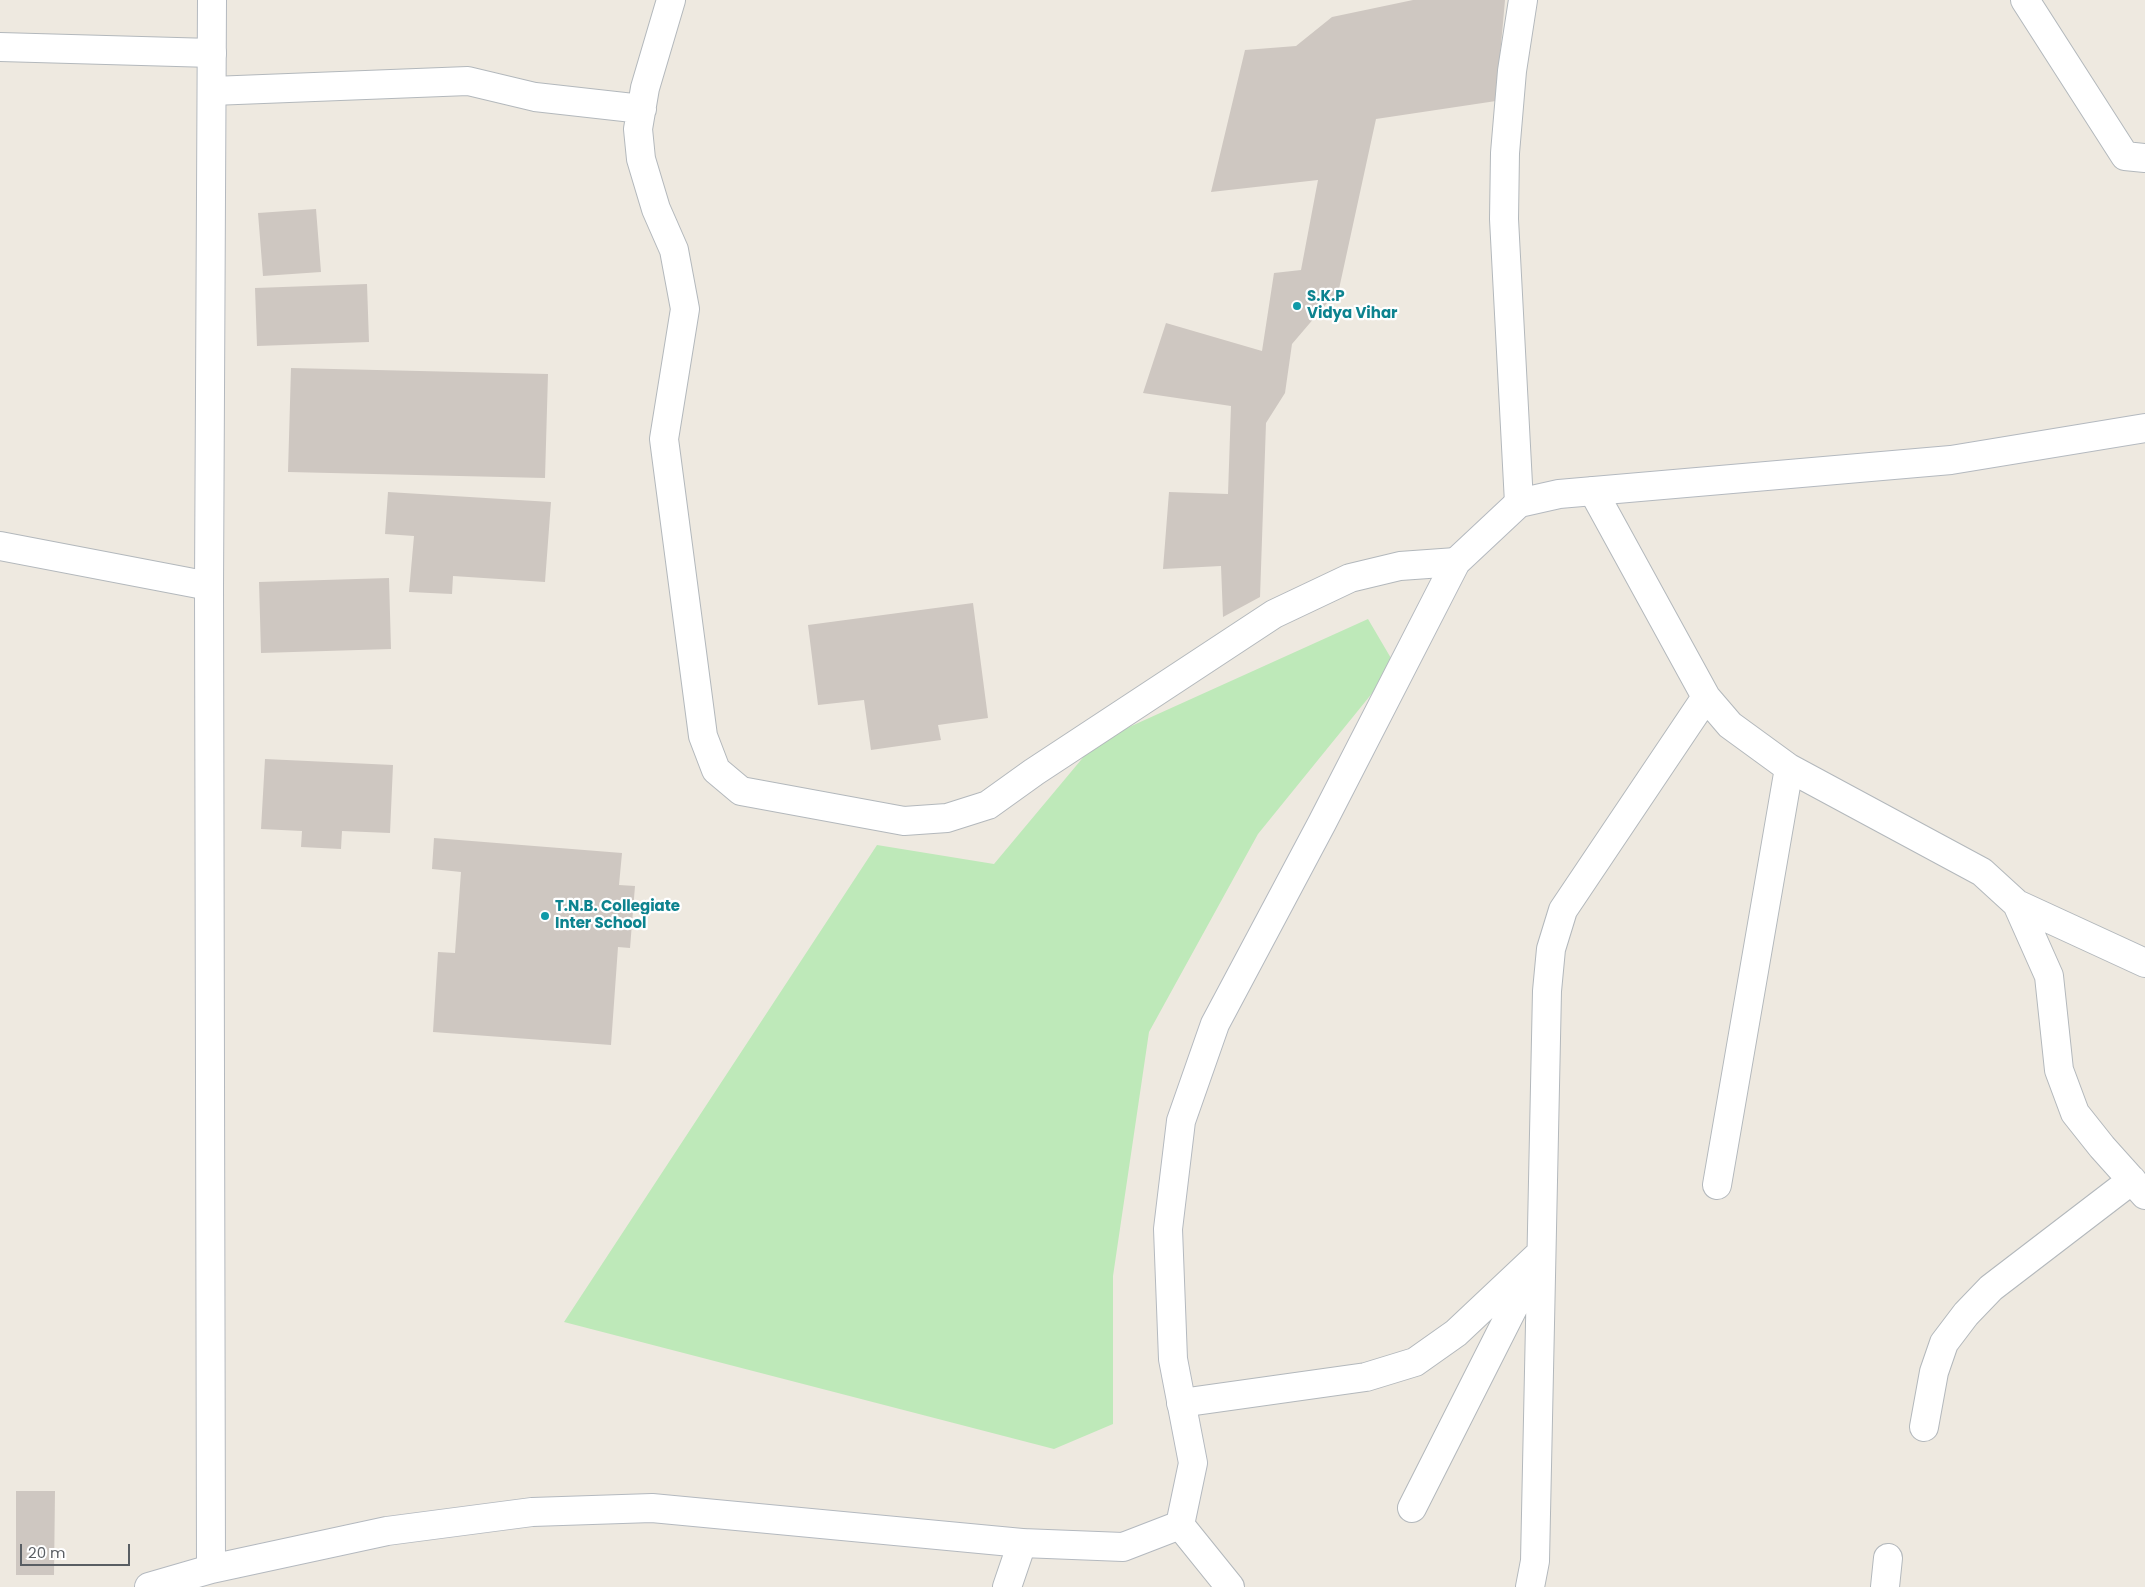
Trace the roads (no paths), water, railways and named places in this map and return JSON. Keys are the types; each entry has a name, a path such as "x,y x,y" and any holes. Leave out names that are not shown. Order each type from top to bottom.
{"street":[{"path":"211,1569 209,586 212,0"},
{"path":"671,0 645,88 638,129 641,159 656,209 674,250 685,309 664,439 703,736 716,770 741,791 904,821 947,818 988,805 1034,772 1274,614 1350,578 1400,566 1456,562"},
{"path":"1520,504 1504,219 1505,152 1512,71 1523,0"},
{"path":"2026,0 2125,156 2145,158"},
{"path":"0,47 212,54"},
{"path":"212,91 468,81 535,97 642,109"},
{"path":"1180,1525 1193,1463 1173,1359 1168,1228 1182,1121 1215,1024 1322,824 1456,562 1520,504 1559,494 1951,460 2145,428"},
{"path":"1593,491 1706,697 1730,725 1789,768 1982,872 2017,904 2145,963"},
{"path":"0,546 209,586"},
{"path":"1530,1587 1535,1561 1547,991 1551,949 1563,910 1706,697"},
{"path":"1717,1185 1789,768"},
{"path":"1924,1427 1934,1372 1944,1343 1966,1314 1991,1288 2138,1188 2075,1113 2059,1070 2049,976 2017,904"},
{"path":"1181,1403 1366,1377 1414,1362 1456,1333 1541,1253"},
{"path":"1412,1508 1541,1253"},
{"path":"163,1585 211,1569 387,1531 532,1512 642,1509 1022,1543 1123,1547 1180,1525"},
{"path":"1180,1525 1230,1587"},
{"path":"1008,1587 1022,1543"},
{"path":"1885,1587 1888,1558"}],"place":[{"name":"S.K.P Vidya Vihar","path":"1297,306"},
{"name":"T.N.B. Collegiate Inter School","path":"545,916"}]}
